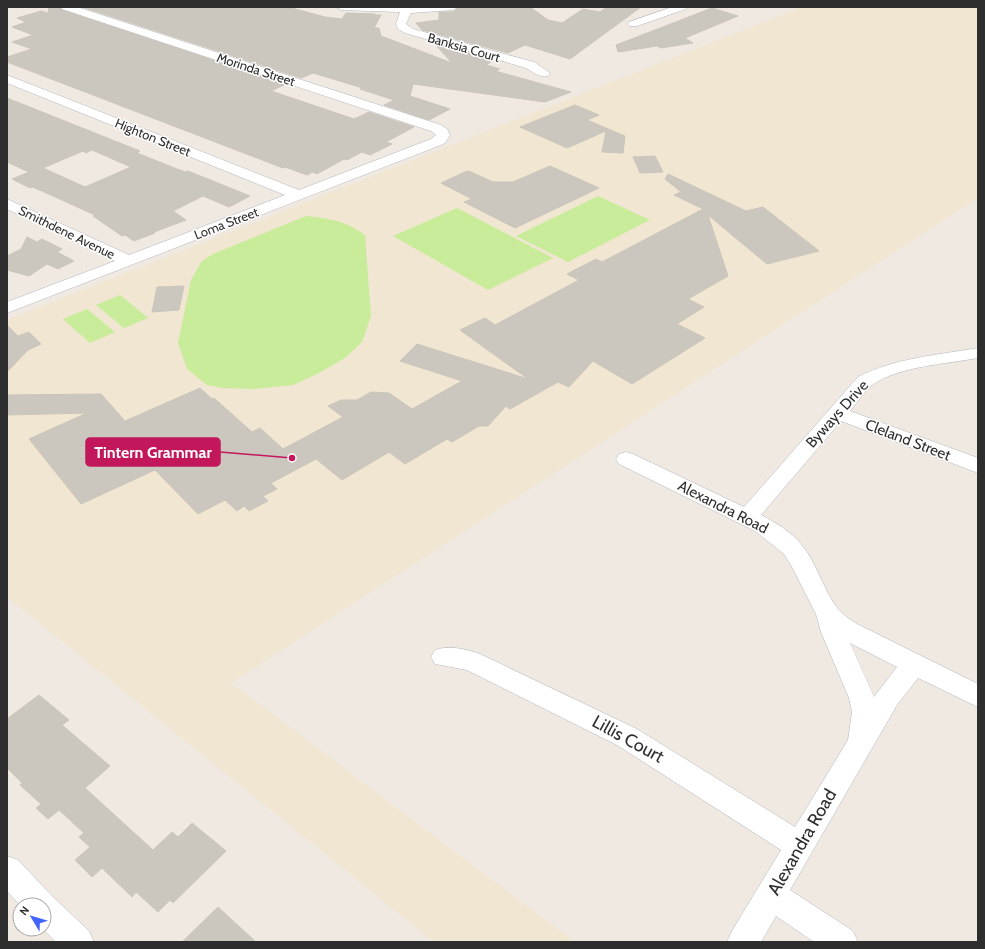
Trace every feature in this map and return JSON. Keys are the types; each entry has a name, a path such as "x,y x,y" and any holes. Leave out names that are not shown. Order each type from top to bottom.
{"street":[{"name":"Morinda Street","path":"66,7 436,128 444,135"},
{"path":"341,7 407,9 435,9 453,7"},
{"path":"633,24 682,7"},
{"name":"Banksia Court","path":"407,9 401,24 409,31 530,65 544,73"},
{"name":"Highton Street","path":"7,79 298,195"},
{"name":"Loma Street","path":"7,308 436,142 444,135"},
{"name":"Smithdene Avenue","path":"7,203 119,256 126,261"},
{"name":"Byways Drive","path":"747,517 865,380 876,374 904,366 978,353"},
{"name":"Cleland Street","path":"838,413 978,466"},
{"name":"Alexandra Road","path":"626,459 747,517 777,535 792,548 801,561 828,614 833,632 862,698 866,712 861,742"},
{"name":"Alexandra Road","path":"744,942 888,697 914,664 848,631 836,623 828,614"},
{"name":"Lillis Court","path":"444,657 470,661 627,737 800,846"},
{"path":"914,664 978,696"},
{"path":"7,870 33,897"},
{"path":"771,895 842,942"},
{"path":"52,916 78,942"}],"shaded area":[{"path":"802,7 978,7 978,198 231,683 575,942 434,942 7,597 7,320"}],"green space":[{"path":"598,196 650,220 568,262 516,236"},
{"path":"457,208 553,258 488,290 393,236"},
{"path":"306,216 344,223 365,235 371,316 362,342 345,358 317,374 293,385 254,389 223,388 207,385 187,369 178,343 191,280 202,261 213,254"},
{"path":"120,295 148,318 124,328 96,305"},
{"path":"87,309 115,332 90,343 63,319"}],"building":[{"path":"49,7 60,7 62,10 286,84 271,91 354,119 369,112 414,127 386,142 392,144 370,155 362,152 347,160 344,159 317,174 313,172 307,175 285,167 283,168 7,62 7,57 32,49 12,42 33,35 12,27 26,22 17,18 41,11 48,13"},
{"path":"82,7 288,7 325,17 342,19 346,13 381,15 374,28 379,28 381,36 452,63 434,43 494,60 486,65 500,69 495,71 571,92 545,102 413,84 410,96 450,109 429,120 384,105 394,100 360,89 363,88 313,73 301,78"},
{"path":"459,7 530,7 548,20 562,23 583,9 600,12 607,7 641,7 570,59 525,45 508,53 422,30 416,23 439,20 439,12 453,12"},
{"path":"712,8 738,16 685,38 693,43 661,48 657,46 618,52 616,45"},
{"path":"7,98 140,151 137,153 177,169 186,172 188,171 250,196 229,207 203,196 173,211 186,220 134,241 125,235 122,236 93,216 95,215 12,179 29,172 7,162","holes":["92,150 131,167 85,187 43,168 83,151 86,153"]},
{"path":"575,105 599,115 587,120 625,136 623,153 602,152 606,131 567,148 520,127"},
{"path":"655,156 663,172 640,173 633,157"},
{"path":"550,166 599,188 515,228 464,202 472,199 441,183 467,171 493,182 513,182"},
{"path":"668,174 746,211 763,207 819,251 767,264 708,215 728,276 688,299 704,307 677,324 705,338 632,384 593,361 569,387 558,382 510,409 506,406 488,426 479,426 452,442 447,439 405,464 389,452 342,480 316,459 271,483 277,489 263,496 268,501 249,511 244,506 237,511 225,500 198,514 155,470 81,504 29,439 87,413 7,415 7,395 101,394 125,421 200,388 212,399 214,398 252,432 260,428 283,449 343,417 328,406 341,400 357,400 371,392 389,393 412,409 462,381 400,361 417,344 528,379 460,330 485,318 495,325 579,280 567,274 596,259 602,262 703,209 674,195 681,192 665,179"},
{"path":"27,237 37,242 42,239 62,249 57,252 74,261 58,269 47,264 29,276 7,270 7,256 21,249"},
{"path":"184,286 179,310 152,312 157,287"},
{"path":"7,325 18,336 29,332 41,344 28,350 7,372"},
{"path":"39,695 69,720 62,725 110,766 85,788 153,850 172,832 178,837 192,823 226,851 173,903 170,900 158,912 136,892 132,897 102,868 92,877 75,860 90,847 79,837 84,833 59,810 48,819 36,808 41,804 20,785 22,783 7,768 7,719"},
{"path":"218,907 256,942 182,942"}],"place":[{"name":"Tintern Grammar","path":"292,458"}]}
